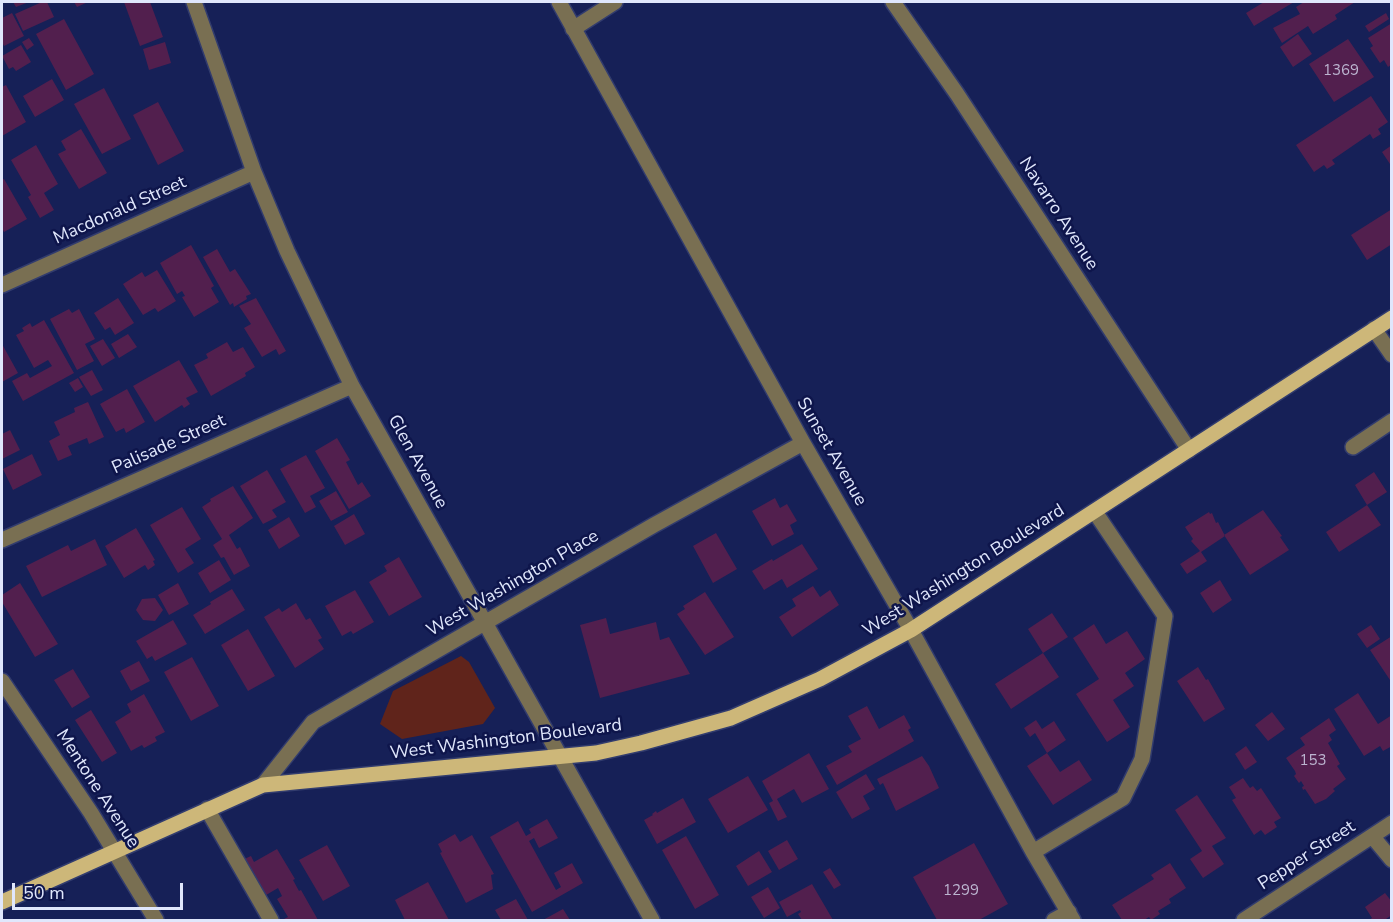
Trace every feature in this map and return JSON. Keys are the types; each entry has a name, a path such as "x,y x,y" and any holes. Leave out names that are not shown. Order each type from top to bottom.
{"main road":[{"name":"West Washington Boulevard","path":"2,902 263,785 596,753 731,718 820,679 911,630 1392,318"}],"street":[{"name":"Glen Avenue","path":"194,2 254,172 287,251 352,386 652,921"},
{"name":"Sunset Avenue","path":"559,2 803,443 1071,916"},
{"path":"573,29 615,2"},
{"name":"Navarro Avenue","path":"893,2 957,94 1189,450"},
{"name":"Macdonald Street","path":"2,285 254,172"},
{"path":"1374,329 1392,355"},
{"name":"Palisade Street","path":"2,540 352,386"},
{"path":"1353,447 1392,421"},
{"name":"West Washington Place","path":"263,785 313,722 803,443"},
{"path":"1033,852 1122,798 1142,759 1165,616 1095,512"},
{"name":"Mentone Avenue","path":"2,681 114,851 156,921"},
{"path":"207,809 271,921"},
{"name":"Pepper Street","path":"1244,921 1392,823"},
{"path":"1372,837 1392,860"},
{"path":"1054,921 1071,916"}],"shaded area":[{"path":"461,656 469,662 495,708 483,724 402,739 380,724 393,691"}],"building":[{"path":"13,2 29,2 16,7"},
{"path":"47,2 54,17 23,31 15,14"},
{"path":"74,2 88,2 77,7"},
{"path":"124,2 150,2 163,37 140,46"},
{"path":"1264,2 1294,2 1254,26 1246,13"},
{"path":"1304,2 1355,2 1335,15 1337,19 1313,34 1308,26 1282,43 1273,28 1300,14 1296,7"},
{"path":"12,13 24,36 4,46 2,18"},
{"path":"1386,13 1389,19 1369,32 1365,26"},
{"path":"64,19 94,74 66,90 36,34"},
{"path":"1392,23 1392,64 1388,67 1384,60 1380,63 1370,48 1373,46 1368,38"},
{"path":"1298,34 1312,54 1293,67 1280,47"},
{"path":"29,38 34,45 27,50 22,42"},
{"path":"1348,39 1374,77 1334,102 1309,64"},
{"path":"165,42 171,63 149,70 143,49"},
{"path":"21,45 31,62 16,71 13,67 9,69 2,56"},
{"path":"52,79 64,100 35,117 23,96"},
{"path":"6,85 26,122 2,136 2,87"},
{"path":"104,88 131,139 102,154 74,104"},
{"path":"1371,96 1388,122 1378,129 1381,134 1373,139 1370,134 1332,160 1335,164 1327,169 1324,165 1314,172 1296,145"},
{"path":"158,102 184,151 158,165 133,115"},
{"path":"81,129 107,173 79,189 58,154 66,150 61,141"},
{"path":"36,145 58,184 44,193 54,210 40,218 28,197 31,195 11,160"},
{"path":"1392,145 1392,167 1382,152"},
{"path":"4,179 27,219 4,232 2,228 2,180"},
{"path":"1392,209 1392,244 1367,260 1351,235"},
{"path":"191,245 214,286 211,288 219,302 194,317 182,297 185,296 182,291 177,294 160,263"},
{"path":"217,249 230,272 235,269 251,294 234,307 233,303 230,305 203,257"},
{"path":"157,270 176,301 158,312 155,308 143,315 123,284 142,272 145,277"},
{"path":"118,298 134,323 115,335 110,327 105,330 94,313"},
{"path":"256,298 286,351 279,355 276,349 262,357 244,328 251,324 239,306"},
{"path":"69,309 72,313 79,309 95,339 85,344 94,361 77,370 50,319"},
{"path":"44,320 74,373 23,401 12,381 27,373 30,378 52,366 48,360 34,368 16,335 24,331 22,328 30,323 32,327"},
{"path":"128,334 137,347 119,358 111,344"},
{"path":"103,339 115,358 102,366 90,346"},
{"path":"227,342 233,352 243,347 255,367 245,373 246,376 211,396 194,365 208,358 206,354"},
{"path":"2,344 18,373 2,382"},
{"path":"179,360 198,392 186,398 190,404 184,408 182,405 155,422 133,386"},
{"path":"92,370 103,390 91,396 79,377"},
{"path":"78,378 83,387 75,392 69,383"},
{"path":"127,389 145,422 126,433 124,428 116,432 100,404"},
{"path":"88,402 104,437 89,444 87,438 68,446 72,455 58,461 49,441 60,435 54,422 75,412 74,408"},
{"path":"10,430 20,450 2,459 2,434"},
{"path":"337,438 350,460 346,462 358,485 362,482 371,496 349,509 315,451"},
{"path":"32,454 42,475 13,490 3,469"},
{"path":"306,455 325,488 310,496 316,507 305,513 280,469"},
{"path":"267,470 286,502 272,510 277,517 263,524 240,486"},
{"path":"1374,472 1387,492 1367,505 1355,485"},
{"path":"233,486 253,518 229,535 237,549 240,547 250,566 234,575 224,557 221,558 213,545 222,539 202,507 211,501 210,499"},
{"path":"336,491 348,512 331,521 319,501"},
{"path":"775,498 780,508 787,504 797,521 790,525 794,534 772,546 752,511"},
{"path":"1367,505 1381,525 1339,552 1326,532"},
{"path":"182,507 201,539 185,549 194,563 178,573 150,525"},
{"path":"1263,510 1289,550 1250,575 1224,535"},
{"path":"1209,512 1212,513 1216,523 1218,522 1225,536 1201,552 1207,561 1187,574 1180,564 1200,551 1191,541 1193,539 1185,527"},
{"path":"354,514 365,534 345,545 334,526"},
{"path":"289,517 300,536 279,549 268,530"},
{"path":"136,528 155,560 153,561 155,565 148,570 145,565 124,578 105,546"},
{"path":"716,533 737,569 713,583 693,546"},
{"path":"95,539 107,565 42,597 26,566 68,545 71,551"},
{"path":"802,544 818,569 787,588 782,579 764,590 752,571"},
{"path":"399,557 422,597 389,616 369,582 387,571 384,566"},
{"path":"219,560 231,580 210,593 198,573"},
{"path":"1220,580 1232,600 1213,613 1200,593"},
{"path":"20,583 58,644 35,657 2,602 2,595"},
{"path":"178,583 189,604 169,615 158,595"},
{"path":"813,586 820,597 830,590 839,605 792,637 779,617 796,606 792,599"},
{"path":"232,589 245,610 205,634 193,615"},
{"path":"355,590 374,622 353,634 351,631 342,636 325,606"},
{"path":"705,592 734,637 705,655 677,614 685,609 683,606"},
{"path":"155,598 163,610 155,621 143,620 136,610 142,599"},
{"path":"296,603 306,620 310,618 322,638 318,640 324,649 295,668 264,617 279,608 282,612"},
{"path":"1052,613 1068,637 1043,653 1028,629"},
{"path":"606,618 610,634 656,622 660,640 669,637 690,674 600,698 580,625"},
{"path":"173,620 187,644 155,661 152,656 147,659 136,641"},
{"path":"1094,624 1106,644 1127,631 1145,659 1125,673 1134,686 1113,700 1130,727 1107,742 1076,694 1099,679 1073,638"},
{"path":"1371,625 1380,639 1367,648 1357,634"},
{"path":"248,629 275,676 248,691 221,645"},
{"path":"1392,636 1392,683 1370,650"},
{"path":"1043,653 1059,677 1011,709 995,684"},
{"path":"192,657 219,706 191,721 164,672"},
{"path":"139,661 150,681 131,691 120,671"},
{"path":"1198,667 1206,680 1208,679 1225,709 1204,722 1177,681"},
{"path":"73,669 90,697 72,708 54,680"},
{"path":"1358,693 1378,724 1392,715 1392,746 1383,751 1380,746 1364,756 1334,709"},
{"path":"144,694 165,732 155,737 157,741 144,748 142,745 131,751 115,722 131,712 127,704"},
{"path":"867,706 879,729 904,715 911,728 908,730 914,741 837,785 826,766 852,752 848,746 861,739 848,716"},
{"path":"91,710 117,753 102,762 75,720"},
{"path":"1272,712 1285,729 1268,741 1255,725"},
{"path":"1329,718 1336,730 1329,735 1332,740 1328,743 1340,764 1337,766 1346,779 1333,789 1335,791 1326,799 1315,804 1305,789 1303,790 1304,786 1301,781 1299,783 1294,776 1295,771 1286,758 1305,745 1300,738"},
{"path":"1036,720 1042,729 1054,721 1066,740 1047,753 1035,733 1030,737 1024,728"},
{"path":"1246,746 1257,762 1245,770 1235,754"},
{"path":"809,753 829,789 802,803 794,789 777,799 787,817 778,821 769,803 773,801 762,781"},
{"path":"1047,753 1060,772 1079,760 1092,780 1053,805 1027,766"},
{"path":"922,756 939,788 896,811 883,783 880,785 877,779"},
{"path":"866,774 875,789 863,796 870,809 852,819 836,792"},
{"path":"748,776 768,810 728,833 708,799"},
{"path":"1243,778 1250,788 1253,786 1257,791 1261,788 1281,818 1274,822 1277,827 1265,835 1261,830 1254,835 1232,800 1236,798 1229,787"},
{"path":"1197,795 1226,838 1212,846 1224,864 1203,878 1190,859 1202,851 1175,810"},
{"path":"683,798 696,822 657,844 644,820 656,811 657,813"},
{"path":"547,819 558,838 539,848 534,838 529,841 556,890 561,887 554,873 572,863 583,883 532,912 490,837 518,821 526,836 531,833 529,829"},
{"path":"455,834 460,842 472,835 494,874 491,875 493,889 466,903 440,853 442,852 438,844"},
{"path":"686,836 719,895 695,909 662,850"},
{"path":"787,840 798,859 779,870 768,851"},
{"path":"974,843 1008,904 979,920 937,920 913,877"},
{"path":"327,845 350,886 323,901 299,860"},
{"path":"277,849 295,879 293,880 299,891 301,890 318,920 282,920 288,917 277,899 282,896 278,888 261,898 242,860 251,856 254,862"},
{"path":"759,851 772,872 748,886 736,866"},
{"path":"1170,863 1186,888 1169,899 1171,903 1158,911 1160,914 1151,920 1149,917 1144,920 1122,920 1112,905 1154,879 1151,875"},
{"path":"830,868 841,885 834,889 823,872"},
{"path":"428,882 449,920 405,920 395,900"},
{"path":"812,884 833,920 802,920 798,914 800,910 787,917 779,902"},
{"path":"768,887 780,908 764,918 751,897"},
{"path":"1385,893 1392,902 1392,915 1387,920 1369,920 1372,918 1365,907"},
{"path":"516,899 528,920 501,920 495,910"},
{"path":"563,909 570,920 543,920"}]}
